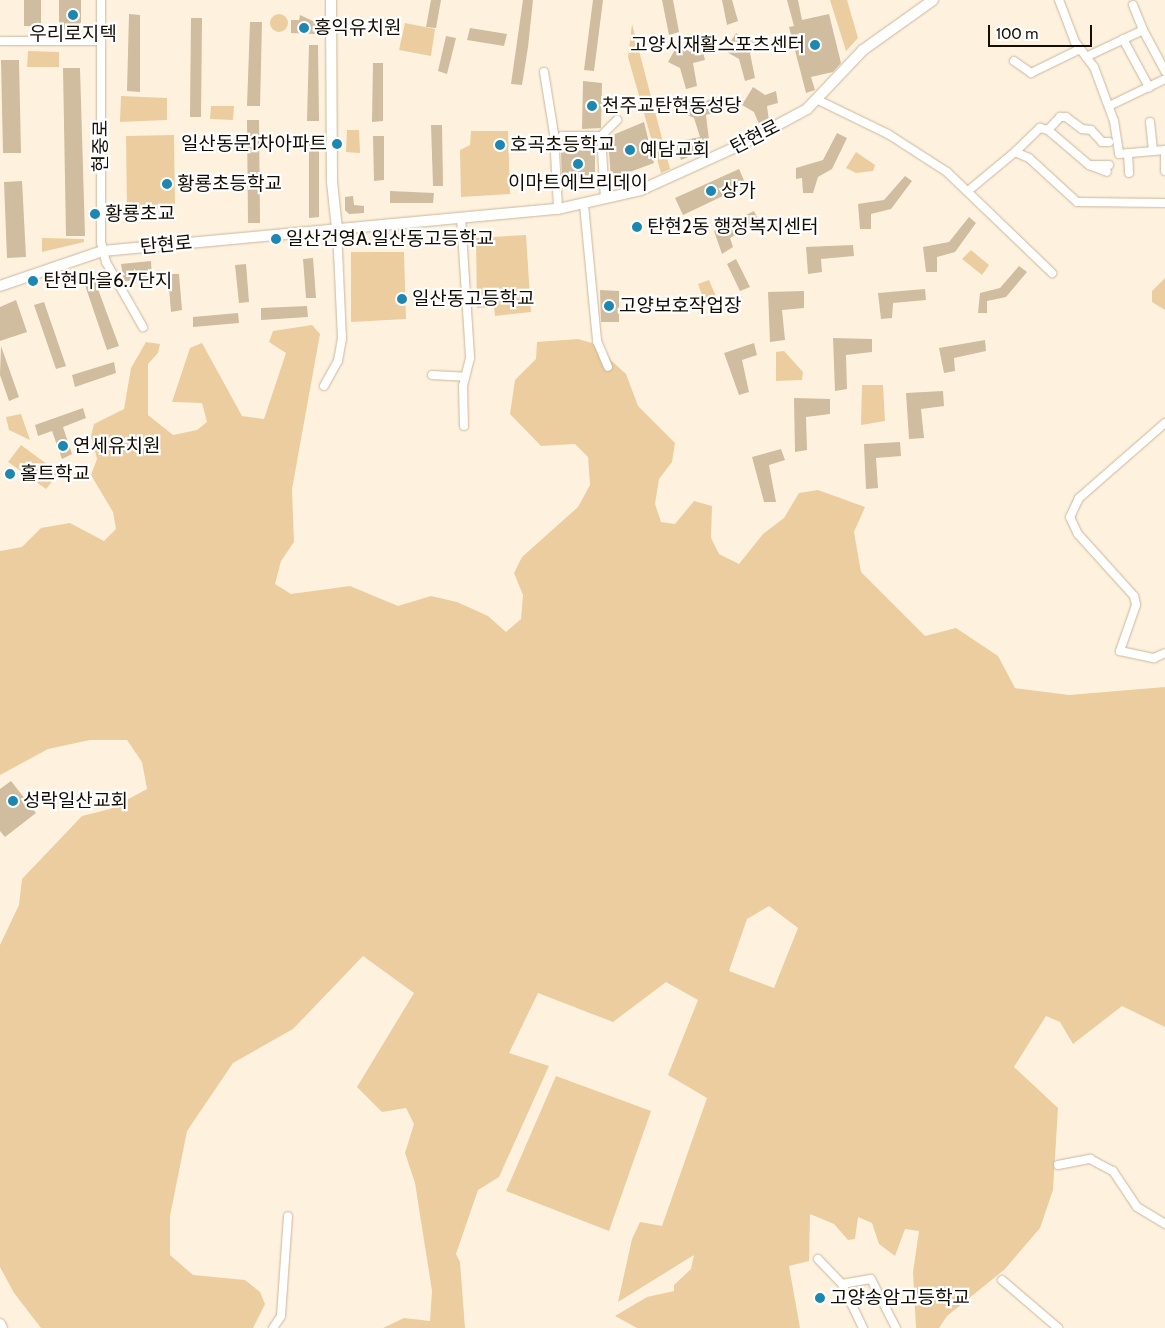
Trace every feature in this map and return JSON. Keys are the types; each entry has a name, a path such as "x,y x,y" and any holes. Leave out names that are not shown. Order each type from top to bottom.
{"main road":[{"path":"331,0 332,182 337,229"},
{"name":"탄현로","path":"0,286 102,251 558,209 584,205 641,190 735,148 795,117 818,100 863,50 932,0"},
{"path":"0,1324 2,1328"}],"street":[{"name":"현중로","path":"101,0 102,251"},
{"path":"1059,0 1108,106 1119,154 1165,150 1165,171"},
{"path":"1133,5 1143,30 1165,71"},
{"path":"1086,57 1143,30"},
{"path":"1123,39 1149,87"},
{"path":"0,41 100,41"},
{"path":"1014,61 1031,73 1080,49"},
{"path":"544,72 554,134 558,209"},
{"path":"1108,106 1165,79"},
{"path":"818,100 888,134 968,191 1052,273"},
{"path":"1048,130 1060,117 1066,117 1082,129 1091,130 1102,142 1109,142"},
{"path":"562,136 601,136 617,120"},
{"path":"1150,122 1153,151"},
{"path":"968,191 1015,152 1040,128 1048,130 1089,165 1108,168"},
{"path":"601,136 605,199"},
{"path":"1015,152 1029,158 1077,202 1165,202"},
{"path":"1128,153 1130,173"},
{"path":"584,205 597,341 608,368"},
{"path":"461,217 470,358 465,376 464,426"},
{"path":"324,386 338,361 342,339 337,229"},
{"path":"102,251 143,328"},
{"path":"432,375 465,376"},
{"path":"1165,423 1079,498 1070,517 1078,534 1134,596 1136,605 1120,651 1154,658 1165,653"},
{"path":"1058,1165 1090,1159 1113,1170 1137,1207 1165,1224"},
{"path":"273,1328 281,1316 288,1216"},
{"path":"818,1259 842,1284 864,1328"},
{"path":"842,1284 871,1279 896,1328"},
{"path":"1002,1280 1058,1328"}],"shaded area":[{"path":"830,0 847,0 858,38 846,51"},
{"path":"275,14 283,14 288,19 286,30 275,32 270,27 270,19"},
{"path":"405,23 435,29 431,56 399,50"},
{"path":"632,24 670,169 661,173 628,57"},
{"path":"28,51 59,52 59,67 27,67"},
{"path":"121,96 167,98 167,120 120,122"},
{"path":"211,106 234,106 233,120 210,119"},
{"path":"347,130 359,130 360,153 346,152"},
{"path":"471,131 508,131 510,194 461,197 460,150 470,145"},
{"path":"174,135 175,209 127,209 126,136"},
{"path":"856,152 875,165 873,171 856,173 846,168"},
{"path":"526,235 531,312 495,316 494,307 477,308 476,238"},
{"path":"42,238 84,239 84,242 42,252"},
{"path":"971,250 989,265 982,275 962,259"},
{"path":"351,252 404,252 406,319 351,322"},
{"path":"1165,278 1165,310 1152,302 1152,291"},
{"path":"709,280 717,299 705,303 698,284"},
{"path":"312,325 320,334 292,489 294,542 281,561 275,584 291,594 350,586 398,606 431,596 457,602 488,616 506,632 521,619 523,595 514,573 522,557 578,507 590,485 588,457 575,444 541,446 510,414 515,380 536,359 537,342 578,339 592,343 626,374 638,406 675,443 672,462 659,479 655,504 661,522 675,524 694,501 712,506 711,538 719,554 739,564 763,534 784,518 799,493 818,490 865,507 854,532 861,572 925,636 956,628 998,656 1015,688 1069,695 1165,687 1165,1027 1122,1006 1073,1044 1060,1022 1046,1016 1014,1067 1058,1108 1053,1190 1040,1228 1005,1269 947,1316 939,1328 916,1328 913,1272 919,1231 905,1229 895,1256 879,1244 872,1223 858,1217 855,1239 848,1240 834,1224 810,1214 809,1261 789,1266 800,1328 637,1328 615,1316 647,1297 674,1291 674,1285 691,1269 694,1255 618,1302 632,1239 640,1222 662,1226 707,1098 668,1075 698,1000 666,982 613,1022 538,993 509,1053 549,1066 499,1177 478,1190 456,1254 460,1262 465,1328 383,1328 404,1318 430,1321 432,1291 415,1183 405,1153 414,1124 406,1108 382,1112 357,1087 414,993 363,956 293,1029 233,1063 187,1131 170,1216 170,1255 193,1275 245,1280 260,1292 265,1304 253,1328 41,1328 14,1293 0,1267 0,945 19,905 22,879 82,816 110,809 147,789 142,762 127,740 90,740 48,749 0,775 0,551 22,547 41,528 70,523 104,541 116,529 113,512 91,475 97,459 91,436 94,424 124,409 131,368 146,342 160,344 158,353 148,364 148,415 173,435 197,430 207,422 202,403 172,402 190,348 202,343 242,416 264,419 286,353 269,342 273,331","holes":["769,906 798,928 774,988 729,971 747,919"]},
{"path":"784,351 803,372 802,380 776,381 776,352"},
{"path":"862,385 883,385 885,421 861,425"},
{"path":"21,414 30,440 9,430 6,417"},
{"path":"21,445 59,473 46,489 8,462"},
{"path":"556,1076 651,1111 609,1231 506,1191"}],"building":[{"path":"24,0 41,0 41,26 24,26"},
{"path":"59,0 81,0 81,22 77,29 59,29"},
{"path":"431,0 441,0 436,28 426,27"},
{"path":"523,0 533,0 522,85 511,84"},
{"path":"593,0 603,0 594,71 584,70"},
{"path":"662,0 673,0 679,32 669,35"},
{"path":"722,0 732,0 738,21 727,25"},
{"name":"고양시재활스포츠센터","path":"787,0 798,0 802,20 829,14 841,63 833,72 811,77 815,90 806,93 789,27 794,26"},
{"path":"129,14 140,15 140,92 127,91"},
{"name":"홍익유치원","path":"300,15 317,23 316,34 291,33 291,20 299,20"},
{"path":"191,18 202,18 201,117 190,117"},
{"path":"250,22 262,22 260,106 247,106"},
{"path":"470,28 507,34 504,46 467,40"},
{"path":"736,33 748,41 759,37 762,49 750,53 755,78 745,81 739,59 725,51"},
{"path":"446,36 456,38 447,74 438,71"},
{"path":"678,44 690,52 702,48 705,60 693,63 697,86 686,89 680,68 668,62"},
{"path":"309,45 318,45 319,121 307,121"},
{"path":"1,60 19,60 21,153 3,153"},
{"path":"373,63 383,63 383,121 372,122"},
{"path":"63,68 80,68 85,236 66,236"},
{"name":"천주교탄현동성당","path":"583,81 602,83 601,128 582,129"},
{"path":"753,87 765,95 776,91 778,103 767,106 769,121 759,124 754,112 742,105"},
{"path":"693,95 703,102 717,97 719,111 706,115 710,148 681,160 675,142 700,137 694,118 683,113"},
{"path":"247,120 259,120 260,223 248,223"},
{"name":"예담교회","path":"644,122 654,163 611,179 608,137"},
{"path":"431,125 442,125 443,186 433,186"},
{"path":"837,133 847,138 832,169 818,177 813,193 803,193 802,178 796,179 796,168 823,160"},
{"path":"373,136 384,136 384,180 374,181"},
{"path":"309,141 319,141 319,217 309,218"},
{"name":"이마트에브리데이","path":"595,150 595,177 562,181 561,151"},
{"name":"상가","path":"739,169 746,185 683,215 675,198"},
{"path":"905,176 912,181 891,209 871,214 871,229 860,229 858,204 884,200"},
{"path":"22,181 26,257 7,258 4,182"},
{"path":"390,191 434,193 433,203 390,203"},
{"path":"353,196 354,205 364,206 364,213 349,214 345,210 345,197"},
{"path":"754,211 759,221 730,238 733,247 722,254 714,231"},
{"path":"969,217 976,223 955,252 937,257 937,272 926,272 923,247 949,242"},
{"path":"853,245 854,256 821,259 822,272 808,274 806,247"},
{"path":"313,258 316,298 306,298 303,259"},
{"path":"736,259 750,287 740,291 727,264"},
{"path":"151,261 152,280 124,281 121,264"},
{"path":"246,264 249,302 239,303 235,265"},
{"path":"1019,266 1027,272 1006,297 987,301 987,313 978,313 980,293 1000,288"},
{"path":"168,274 179,274 182,310 171,312"},
{"path":"95,281 119,346 107,350 85,285"},
{"path":"925,289 926,300 893,303 892,318 881,319 878,293"},
{"name":"고양보호작업장","path":"600,290 619,291 619,322 601,322"},
{"path":"804,291 804,308 782,310 785,340 770,342 768,292"},
{"path":"16,300 27,332 0,341 0,307"},
{"path":"44,302 66,366 56,369 34,305"},
{"path":"307,306 308,317 261,320 261,308"},
{"path":"238,313 239,323 193,327 193,317"},
{"path":"833,338 872,339 872,352 846,355 847,389 835,391"},
{"path":"985,340 986,351 954,358 955,371 944,373 939,348"},
{"path":"754,343 757,355 742,360 749,392 739,395 724,353"},
{"path":"1,346 19,397 9,401 0,375"},
{"path":"114,362 116,373 75,387 72,375"},
{"path":"943,391 944,406 921,409 924,438 909,439 906,393"},
{"path":"794,398 830,399 830,414 806,417 807,450 795,452"},
{"path":"83,408 86,418 63,427 72,454 62,459 52,431 38,436 35,425"},
{"path":"900,442 901,456 876,458 878,488 866,489 864,444"},
{"path":"781,449 785,460 769,465 776,502 764,502 752,457"},
{"name":"성락일산교회","path":"11,781 36,813 5,837 0,831 0,789"}],"place":[{"name":"우리로지텍","path":"73,15"},
{"name":"홍익유치원","path":"304,28"},
{"name":"고양시재활스포츠센터","path":"815,45"},
{"name":"천주교탄현동성당","path":"592,106"},
{"name":"일산동문1차아파트","path":"337,144"},
{"name":"호곡초등학교","path":"500,145"},
{"name":"예담교회","path":"630,150"},
{"name":"이마트에브리데이","path":"578,164"},
{"name":"황룡초등학교","path":"167,184"},
{"name":"상가","path":"711,191"},
{"name":"황룡초교","path":"95,214"},
{"name":"탄현2동 행정복지센터","path":"637,227"},
{"name":"일산건영A.일산동고등학교","path":"276,239"},
{"name":"탄현마을6.7단지","path":"33,281"},
{"name":"일산동고등학교","path":"402,299"},
{"name":"고양보호작업장","path":"609,306"},
{"name":"연세유치원","path":"63,446"},
{"name":"홀트학교","path":"10,474"},
{"name":"성락일산교회","path":"13,801"},
{"name":"고양송암고등학교","path":"820,1298"}]}
